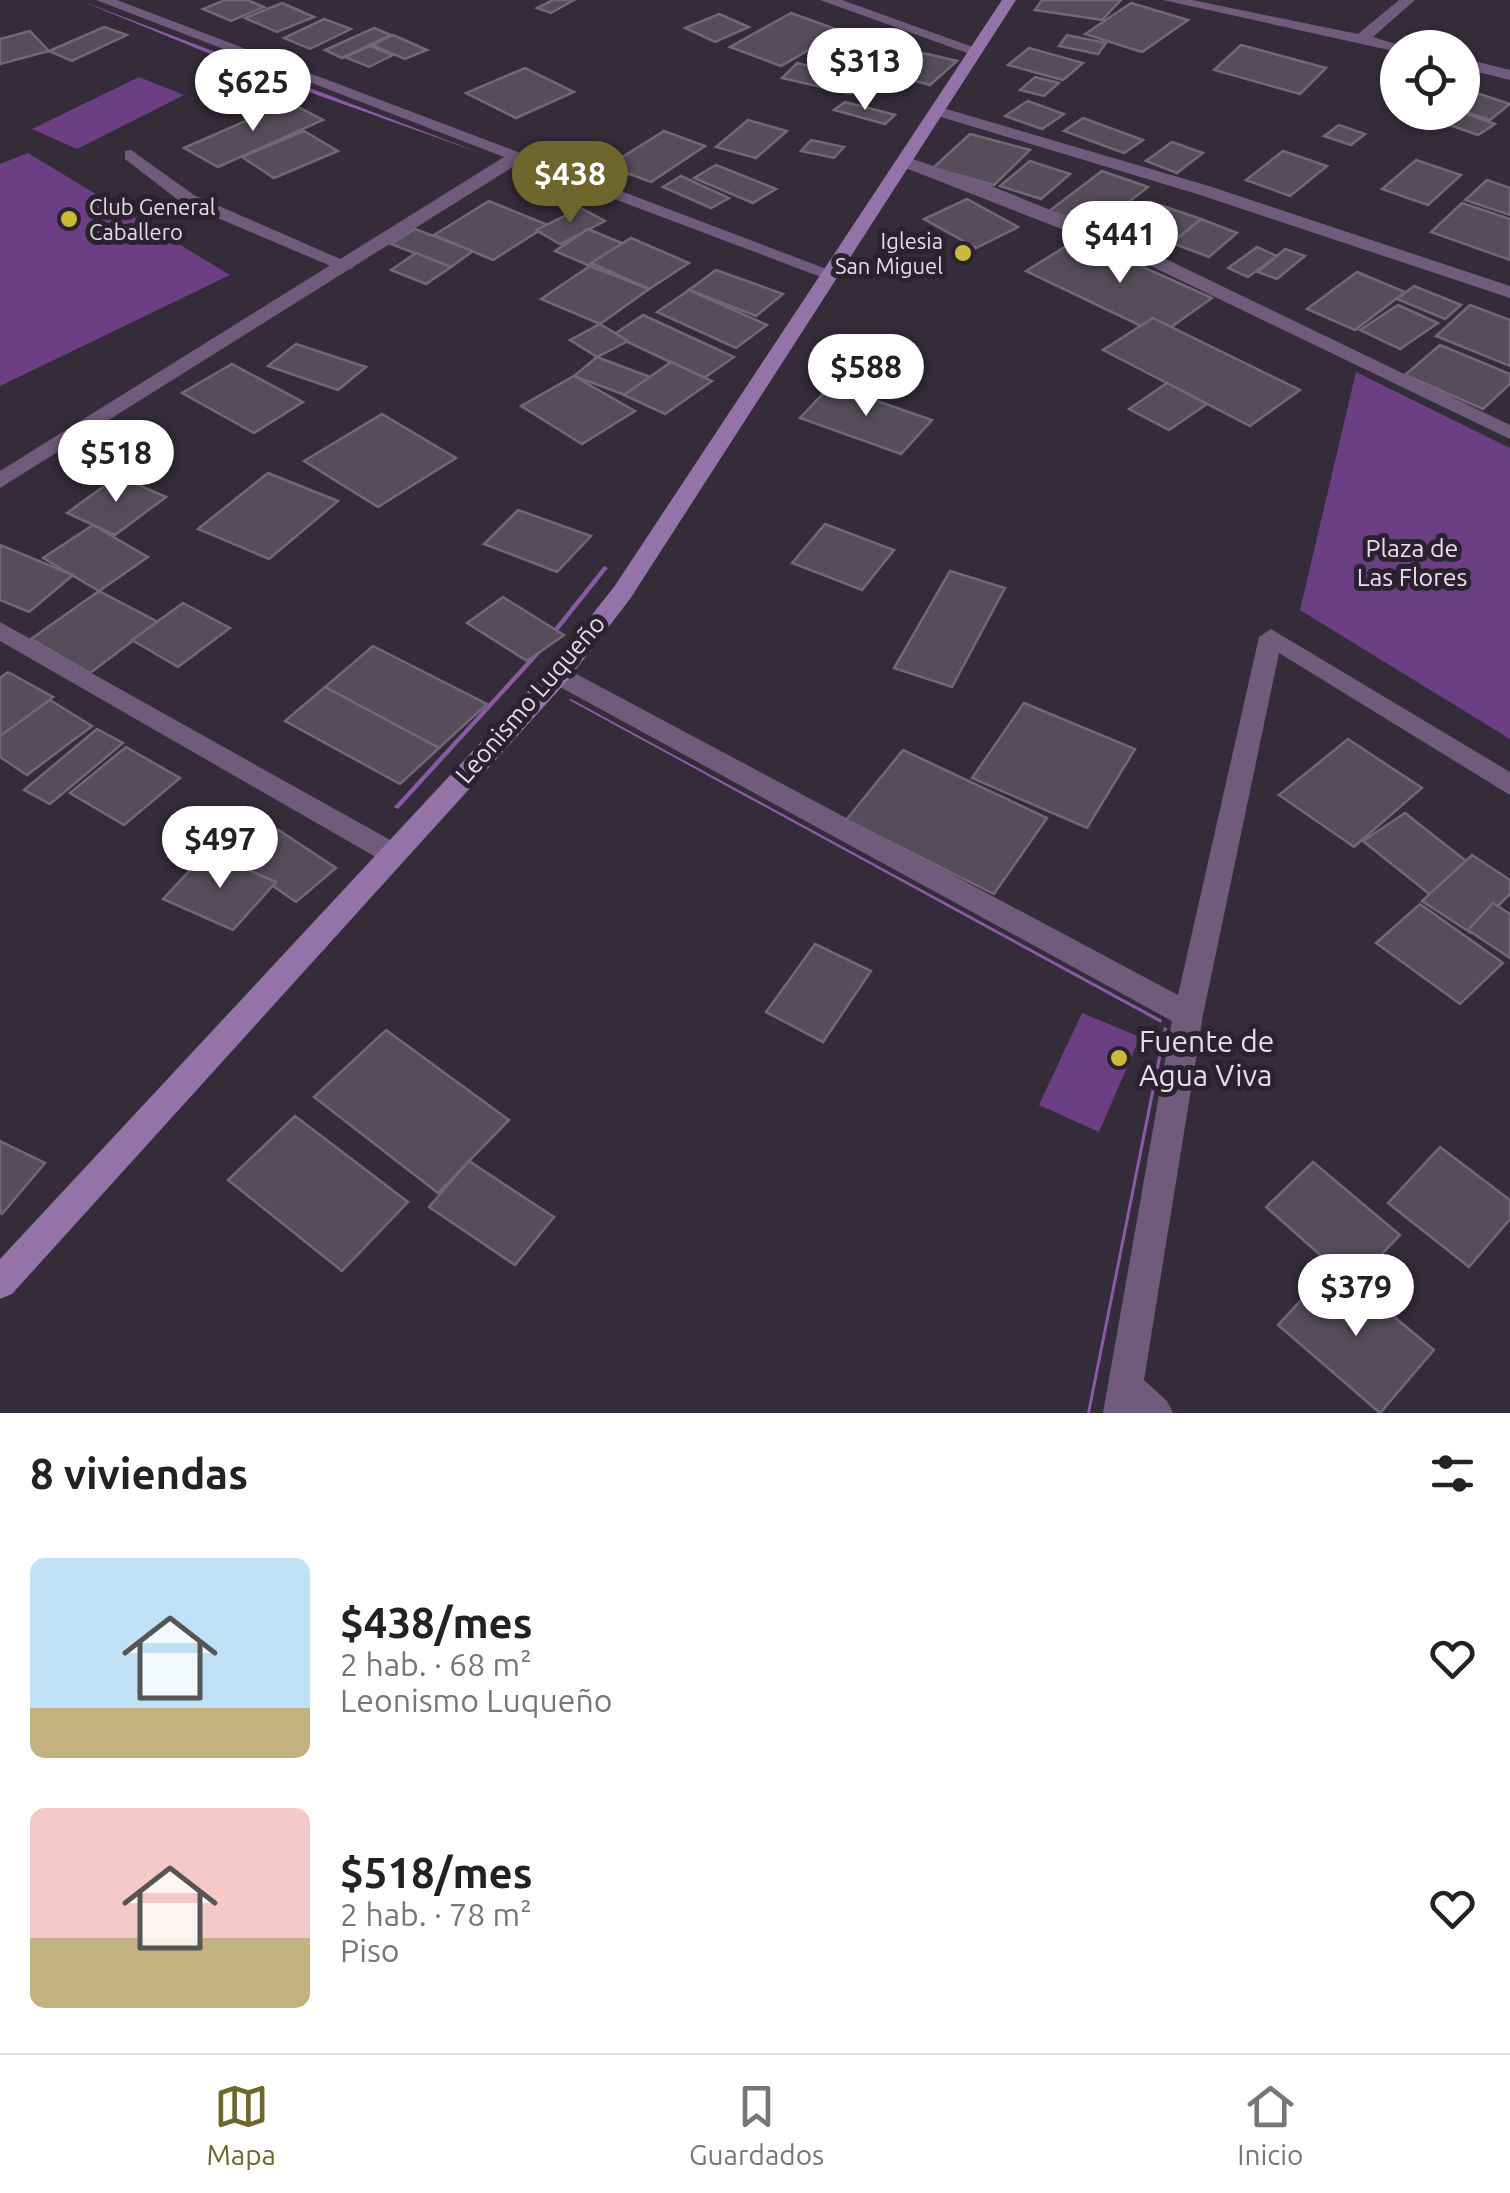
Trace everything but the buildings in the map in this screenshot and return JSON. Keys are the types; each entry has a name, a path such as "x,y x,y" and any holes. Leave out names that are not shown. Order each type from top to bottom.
{"street":[{"path":"103,0 828,272"},
{"path":"827,0 976,51"},
{"name":"Leonismo Luqueño","path":"0,1284 558,674 622,592 1009,0"},
{"path":"1170,0 1380,42"},
{"path":"1363,38 1408,0"},
{"path":"1480,68 1510,76"},
{"path":"937,111 1204,190 1510,292"},
{"path":"132,155 188,199 345,264"},
{"path":"0,481 516,157"},
{"path":"904,161 991,190 1178,270 1510,434"},
{"path":"0,630 392,852"},
{"path":"1155,1413 1124,1400 1188,1016 1270,637 1510,785"},
{"path":"558,674 1188,1016"}],"green space":[{"path":"139,77 184,95 77,149 32,129"},
{"name":"Club General Caballero","path":"28,153 230,275 0,386 0,164"},
{"name":"Plaza de Las Flores","path":"1356,372 1510,448 1510,739 1300,610"},
{"path":"1082,1013 1140,1037 1099,1132 1039,1105"}],"shaded area":[{"path":"79,0 483,154 264,76"},
{"path":"604,566 608,568 537,657 398,809 394,807 533,655"},
{"path":"569,700 1162,1020 1161,1023"},
{"path":"1164,1027 1167,1028 1087,1413"}],"place":[{"name":"Club General Caballero","path":"69,219"},
{"name":"Iglesia San Miguel","path":"963,253"},
{"name":"Fuente de Agua Viva","path":"1119,1058"}]}
